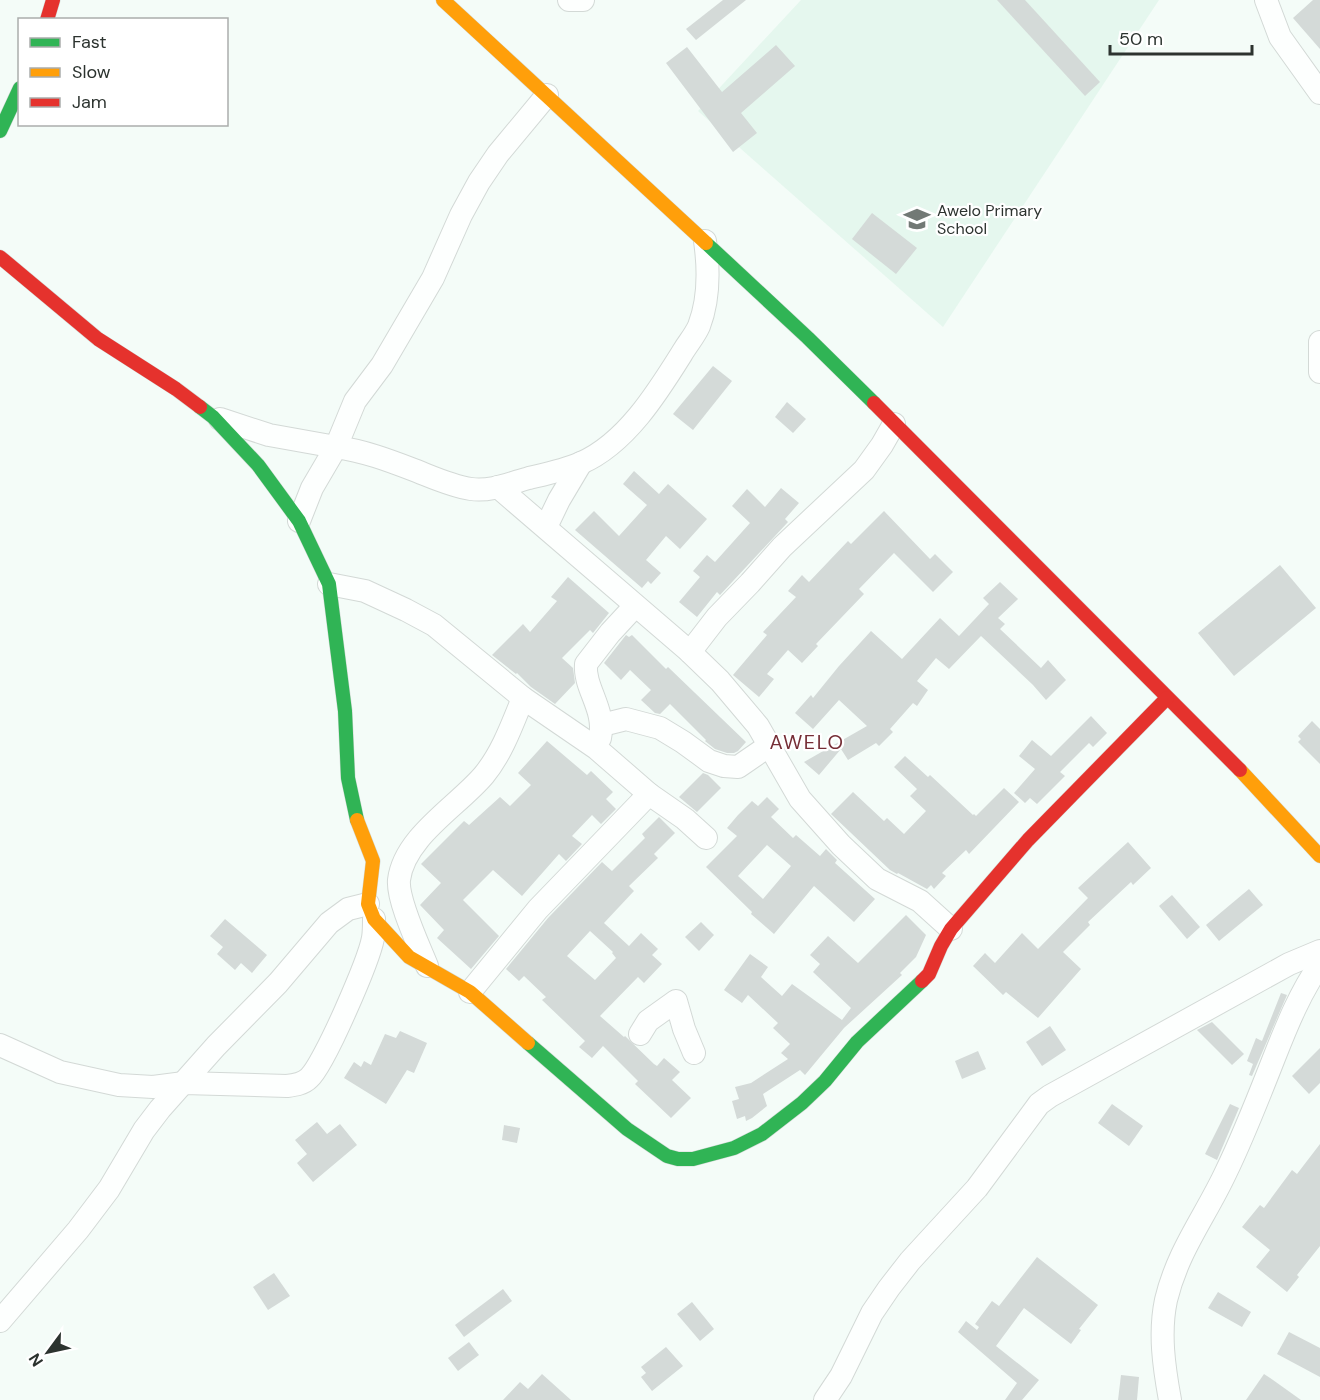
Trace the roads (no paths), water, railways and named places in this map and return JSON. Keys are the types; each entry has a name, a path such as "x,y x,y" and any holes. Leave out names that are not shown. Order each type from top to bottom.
{"street":[{"path":"48,18 53,0"},
{"path":"443,0 705,241 894,424 1210,740 1320,855"},
{"path":"569,0 583,0"},
{"path":"1266,0 1280,38 1320,93"},
{"path":"0,131 18,92"},
{"path":"298,521 312,488 336,447 355,401 382,364 433,278 461,215 479,182 498,154 548,95"},
{"path":"213,417 269,435 363,451 433,478 472,489 498,487 581,463 599,453 632,424 654,396 698,328 707,286 708,263 705,241"},
{"path":"0,257 98,339 176,389 213,417 258,465 298,521 329,584 345,711 348,778 353,806 373,861 371,911 373,939 361,973 318,1068 310,1078 300,1084 287,1086 184,1083 153,1087 118,1085 60,1072 0,1046"},
{"path":"1320,342 1320,372"},
{"path":"690,652 717,617 782,547 864,470 894,424"},
{"path":"546,527 581,463"},
{"path":"498,487 690,652 738,702 758,726 800,799 856,861 877,879 920,901 951,929"},
{"path":"329,584 365,591 423,618 523,698 596,748 649,794 685,819 706,838"},
{"path":"596,748 602,725 587,676 586,664 635,606"},
{"path":"427,966 399,891 401,871 408,855 424,834 484,776 500,752 523,698"},
{"path":"0,1321 78,1230 109,1189 144,1130 216,1046 278,983 329,923 348,909 371,911 396,945 409,957 470,992 627,1129 668,1156 693,1159 734,1148 750,1141 802,1103 857,1042 929,974 951,929 1028,840 1167,698"},
{"path":"602,725 626,719 660,728 709,761 724,766 738,767 770,745"},
{"path":"470,992 537,909 649,794"},
{"path":"825,1400 841,1376 867,1322 889,1288 910,1261 977,1188 1040,1104 1050,1096 1289,964 1320,951"},
{"path":"1170,1400 1162,1336 1170,1285 1184,1248 1226,1173 1286,1026 1310,978 1320,964"},
{"path":"640,1034 648,1021 676,1000 694,1053"}],"place":[{"name":"Awelo Primary School","path":"917,219"}],"district":[{"name":"AWELO","path":"807,742"}]}
